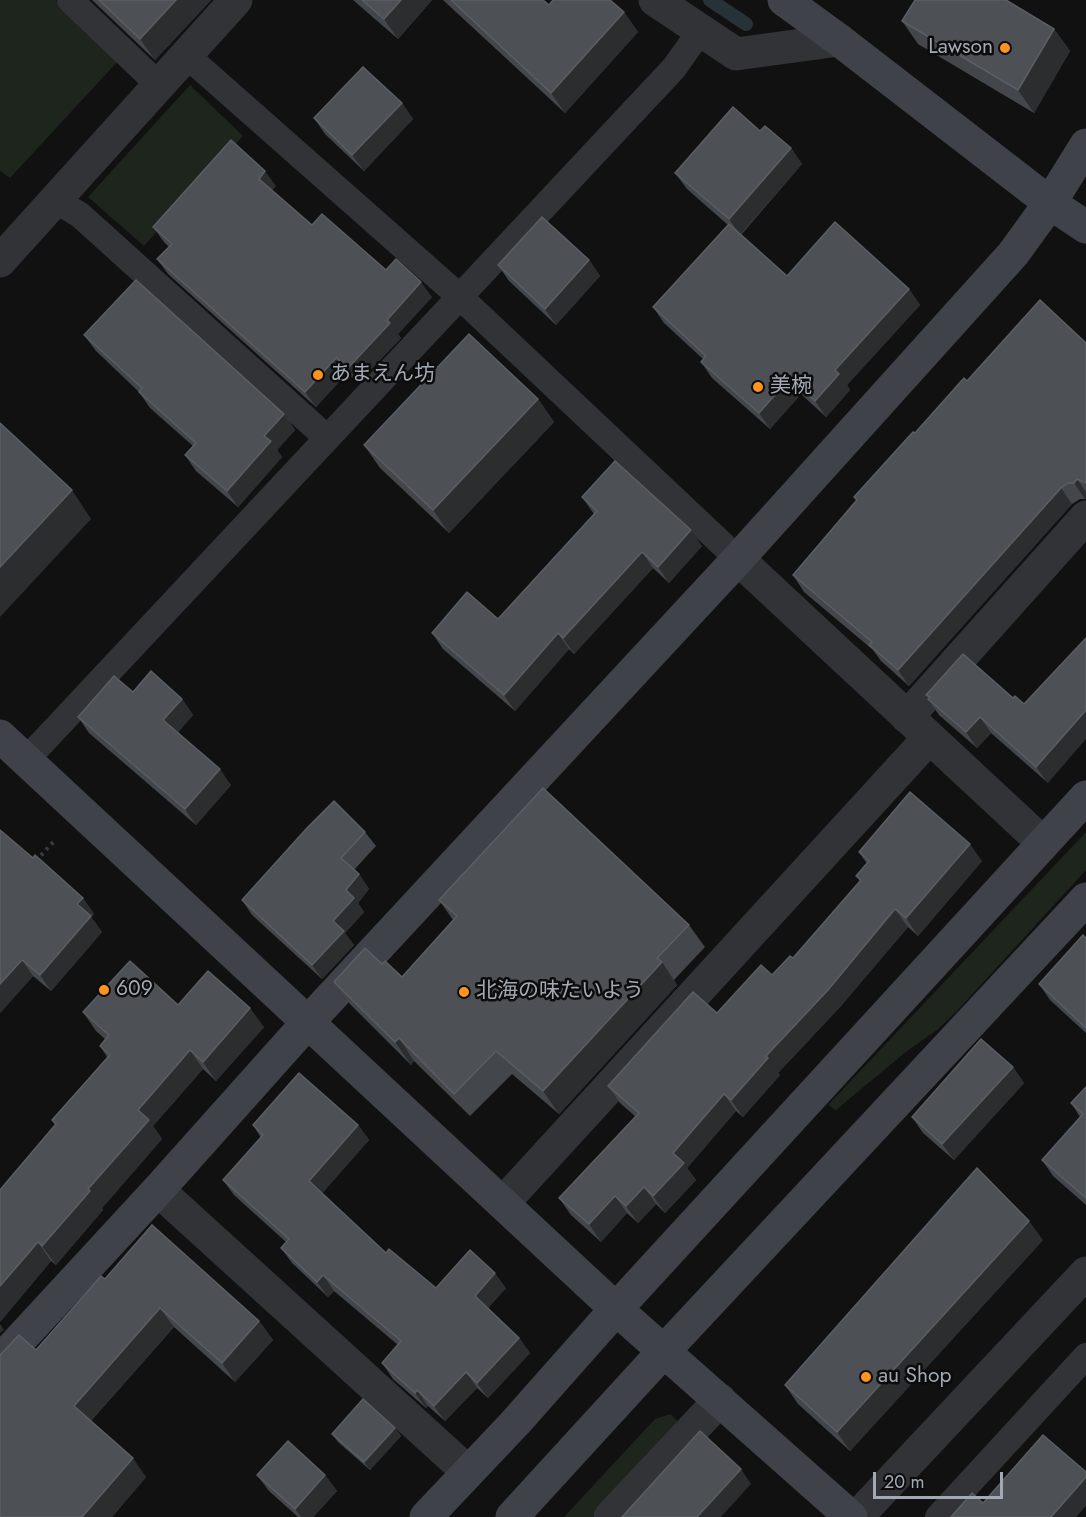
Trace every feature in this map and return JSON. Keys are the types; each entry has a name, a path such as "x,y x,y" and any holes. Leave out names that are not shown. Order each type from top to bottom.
{"street":[{"path":"0,261 236,0"},
{"path":"655,0 736,54 839,40"},
{"path":"784,0 1086,228"},
{"path":"0,1361 309,1022 738,559 1013,254 1050,203 1086,146"},
{"path":"503,1203 918,727 1086,517"},
{"path":"738,559 1043,843"},
{"path":"0,736 616,1309 851,1517"},
{"path":"426,1517 1086,797"},
{"path":"512,1517 1086,899"},
{"path":"158,1190 468,1472"},
{"path":"857,1517 1086,1273"},
{"path":"610,1517 720,1400"}],"lane":[{"path":"70,0 159,85"},
{"path":"26,760 674,68 701,30"},
{"path":"186,55 460,297 738,559"},
{"path":"55,200 80,215 327,438"},
{"path":"938,1517 1086,1356"}],"path":[{"path":"30,867 82,811"}],"shaded area":[{"path":"0,0 55,0 119,60 10,178 0,171"},
{"path":"190,85 243,136 144,246 88,197"},
{"path":"1086,832 1086,870 957,1011 937,1030 907,1051 836,1110 828,1105"},
{"path":"670,1414 678,1421 593,1517 564,1517 655,1419"}],"building":[{"path":"99,0 176,0 140,39"},
{"path":"362,0 401,0 384,19"},
{"path":"451,0 543,0 549,5 553,0 610,0 624,12 551,93"},
{"path":"915,0 1006,0 1054,29 1018,90 902,21"},
{"path":"363,67 402,103 352,155 314,118"},
{"path":"733,107 760,131 765,126 791,148 729,219 675,173"},
{"path":"231,140 265,171 259,179 312,225 322,214 386,270 396,259 421,282 387,320 390,323 348,368 336,358 305,392 157,259 172,244 153,227"},
{"path":"542,217 589,260 545,309 498,265"},
{"path":"835,222 909,289 835,370 839,374 815,401 790,378 759,413 701,362 706,356 653,307 729,224 787,276"},
{"path":"136,280 284,414 264,436 271,441 227,491 185,455 196,443 139,392 142,388 84,335"},
{"path":"1040,300 1086,343 1086,483 1077,479 1074,483 1068,483 1061,488 898,670 869,645 872,642 793,575 857,500 854,497 964,378 967,381"},
{"path":"469,334 538,399 433,510 364,445"},
{"path":"0,423 72,490 0,567"},
{"path":"615,461 691,530 658,567 642,552 563,638 558,633 504,695 432,633 467,592 498,619 597,511 582,497"},
{"path":"1086,638 1086,710 1036,767 980,717 966,732 926,695 963,654 1013,698 1015,696 1024,704"},
{"path":"151,671 182,699 163,720 220,769 185,809 78,717 114,676 133,692"},
{"path":"543,788 689,925 657,958 662,962 543,1091 496,1051 454,1094 399,1038 395,1042 334,982 365,948 382,964 385,961 402,977 457,916 439,900"},
{"path":"910,792 970,844 906,918 895,909 828,990 766,1056 768,1058 731,1100 724,1094 673,1153 684,1163 653,1196 644,1187 626,1206 615,1196 589,1224 559,1198 639,1113 608,1086 693,992 717,1013 761,965 772,975 790,956 793,958 861,880 856,876 869,861 859,852"},
{"path":"334,801 365,832 341,858 359,874 346,890 354,898 333,921 344,931 312,965 242,900"},
{"path":"0,830 33,858 35,855 83,898 77,904 91,916 40,975 22,960 0,984"},
{"path":"1083,935 1086,938 1086,1028 1039,984"},
{"path":"130,961 178,1005 208,971 250,1008 203,1062 190,1050 138,1110 149,1120 88,1189 90,1191 42,1246 38,1242 0,1286 0,1190 56,1124 52,1120 110,1055 100,1046 109,1035 83,1012"},
{"path":"981,1039 1013,1067 942,1144 912,1117"},
{"path":"299,1073 358,1125 309,1181 386,1253 389,1249 436,1288 470,1250 495,1273 475,1296 519,1338 477,1383 466,1372 434,1406 417,1390 415,1393 382,1363 401,1341 323,1275 317,1282 281,1248 289,1239 223,1180 263,1135 253,1125"},
{"path":"1086,1087 1086,1198 1042,1160 1083,1114 1071,1103"},
{"path":"977,1168 1029,1221 837,1432 785,1385"},
{"path":"152,1225 259,1321 222,1363 160,1308 74,1406 133,1458 82,1517 0,1517 0,1355 19,1335 36,1350 101,1276 105,1279"},
{"path":"363,1399 395,1428 364,1462 332,1434"},
{"path":"700,1431 741,1469 697,1517 622,1517"},
{"path":"1043,1435 1086,1472 1086,1477 1051,1517 951,1517 972,1493 983,1503"},
{"path":"288,1441 325,1475 295,1509 257,1475"}],"waterway":[{"path":"710,0 746,24"}],"place":[{"name":"Lawson","path":"1005,48"},
{"name":"あまえん坊","path":"318,375"},
{"name":"美椀","path":"758,387"},
{"name":"609","path":"104,990"},
{"name":"北海の味たいよう","path":"464,992"},
{"name":"au Shop","path":"866,1377"}]}
